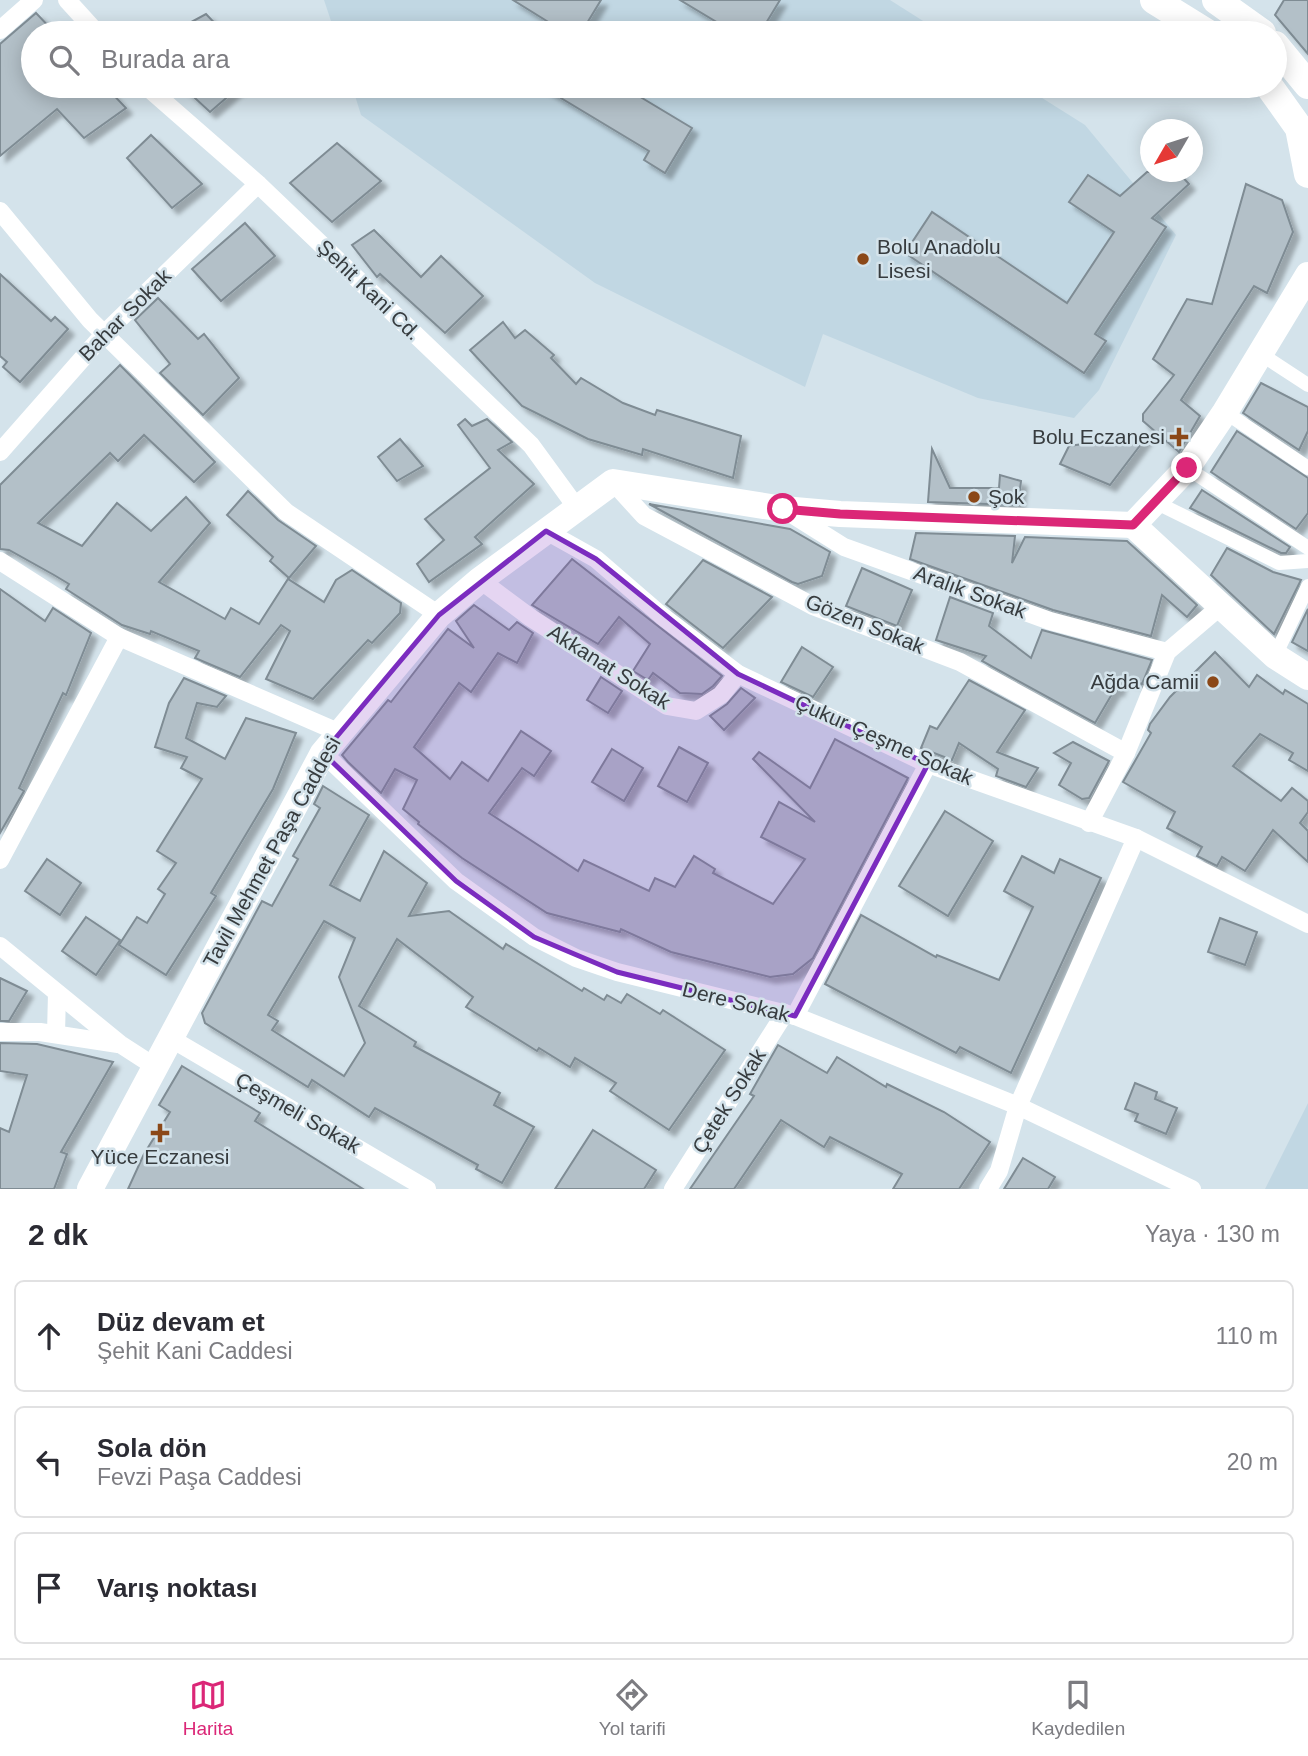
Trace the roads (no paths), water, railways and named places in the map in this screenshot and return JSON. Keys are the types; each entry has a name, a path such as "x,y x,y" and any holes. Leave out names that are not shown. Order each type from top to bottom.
{"main road":[{"path":"1154,0 1188,21"},
{"path":"1216,0 1245,21"},
{"path":"1287,60 1308,85"},
{"path":"1278,98 1299,128 1308,174"},
{"path":"1133,525 1187,468 1225,412 1259,353 1304,292"},
{"path":"613,482 783,509 840,514 1133,525 1275,656 1308,677"},
{"name":"Tavil Mehmet Paşa Caddesi","path":"90,1189 154,1066 331,743 439,615 480,580 613,482"}],"street":[{"path":"0,30 34,0"},
{"path":"67,0 86,21"},
{"name":"Şehit Kani Cd.","path":"160,98 258,184 531,445 577,508"},
{"name":"Bahar Sokak","path":"0,452 104,334 258,184"},
{"path":"0,211 104,334 286,512 439,615"},
{"path":"1259,353 1308,385"},
{"path":"1225,412 1308,468"},
{"path":"1187,468 1306,542"},
{"name":"Gözen Sokak","path":"613,482 644,516 680,536 813,606 960,662 1126,753"},
{"path":"1155,502 1279,563 1308,561"},
{"name":"Aralık Sokak","path":"783,509 844,547 1050,621 1167,652"},
{"name":"Çukur Çeşme Sokak","path":"546,531 596,559 662,616 738,674 928,764 1136,838 1253,894 1308,924"},
{"path":"0,561 119,637 331,743"},
{"name":"Akkanat Sokak","path":"480,580 531,618 667,706 696,711 722,695 738,674"},
{"path":"1275,656 1308,586"},
{"path":"1089,823 1126,753 1167,652 1221,606"},
{"path":"0,860 119,637"},
{"name":"Dere Sokak","path":"331,743 456,881 534,937 576,958 617,972 790,1014 1018,1107 1192,1189"},
{"name":"Çetek Sokak","path":"673,1189 790,1014 928,764"},
{"path":"988,1189 999,1171 1018,1107 1136,838"},
{"path":"4,952 120,1044 154,1066"},
{"path":"56,1034 57,993"},
{"path":"0,1032 56,1034 120,1044"},
{"name":"Çeşmeli Sokak","path":"170,1038 426,1189"}],"place":[{"name":"Bolu Anadolu Lisesi","path":"863,259"},
{"name":"Bolu Eczanesi","path":"1179,437"},
{"name":"Şok","path":"974,497"},
{"name":"Ağda Camii","path":"1213,682"},
{"name":"Yüce Eczanesi","path":"160,1133"}]}
